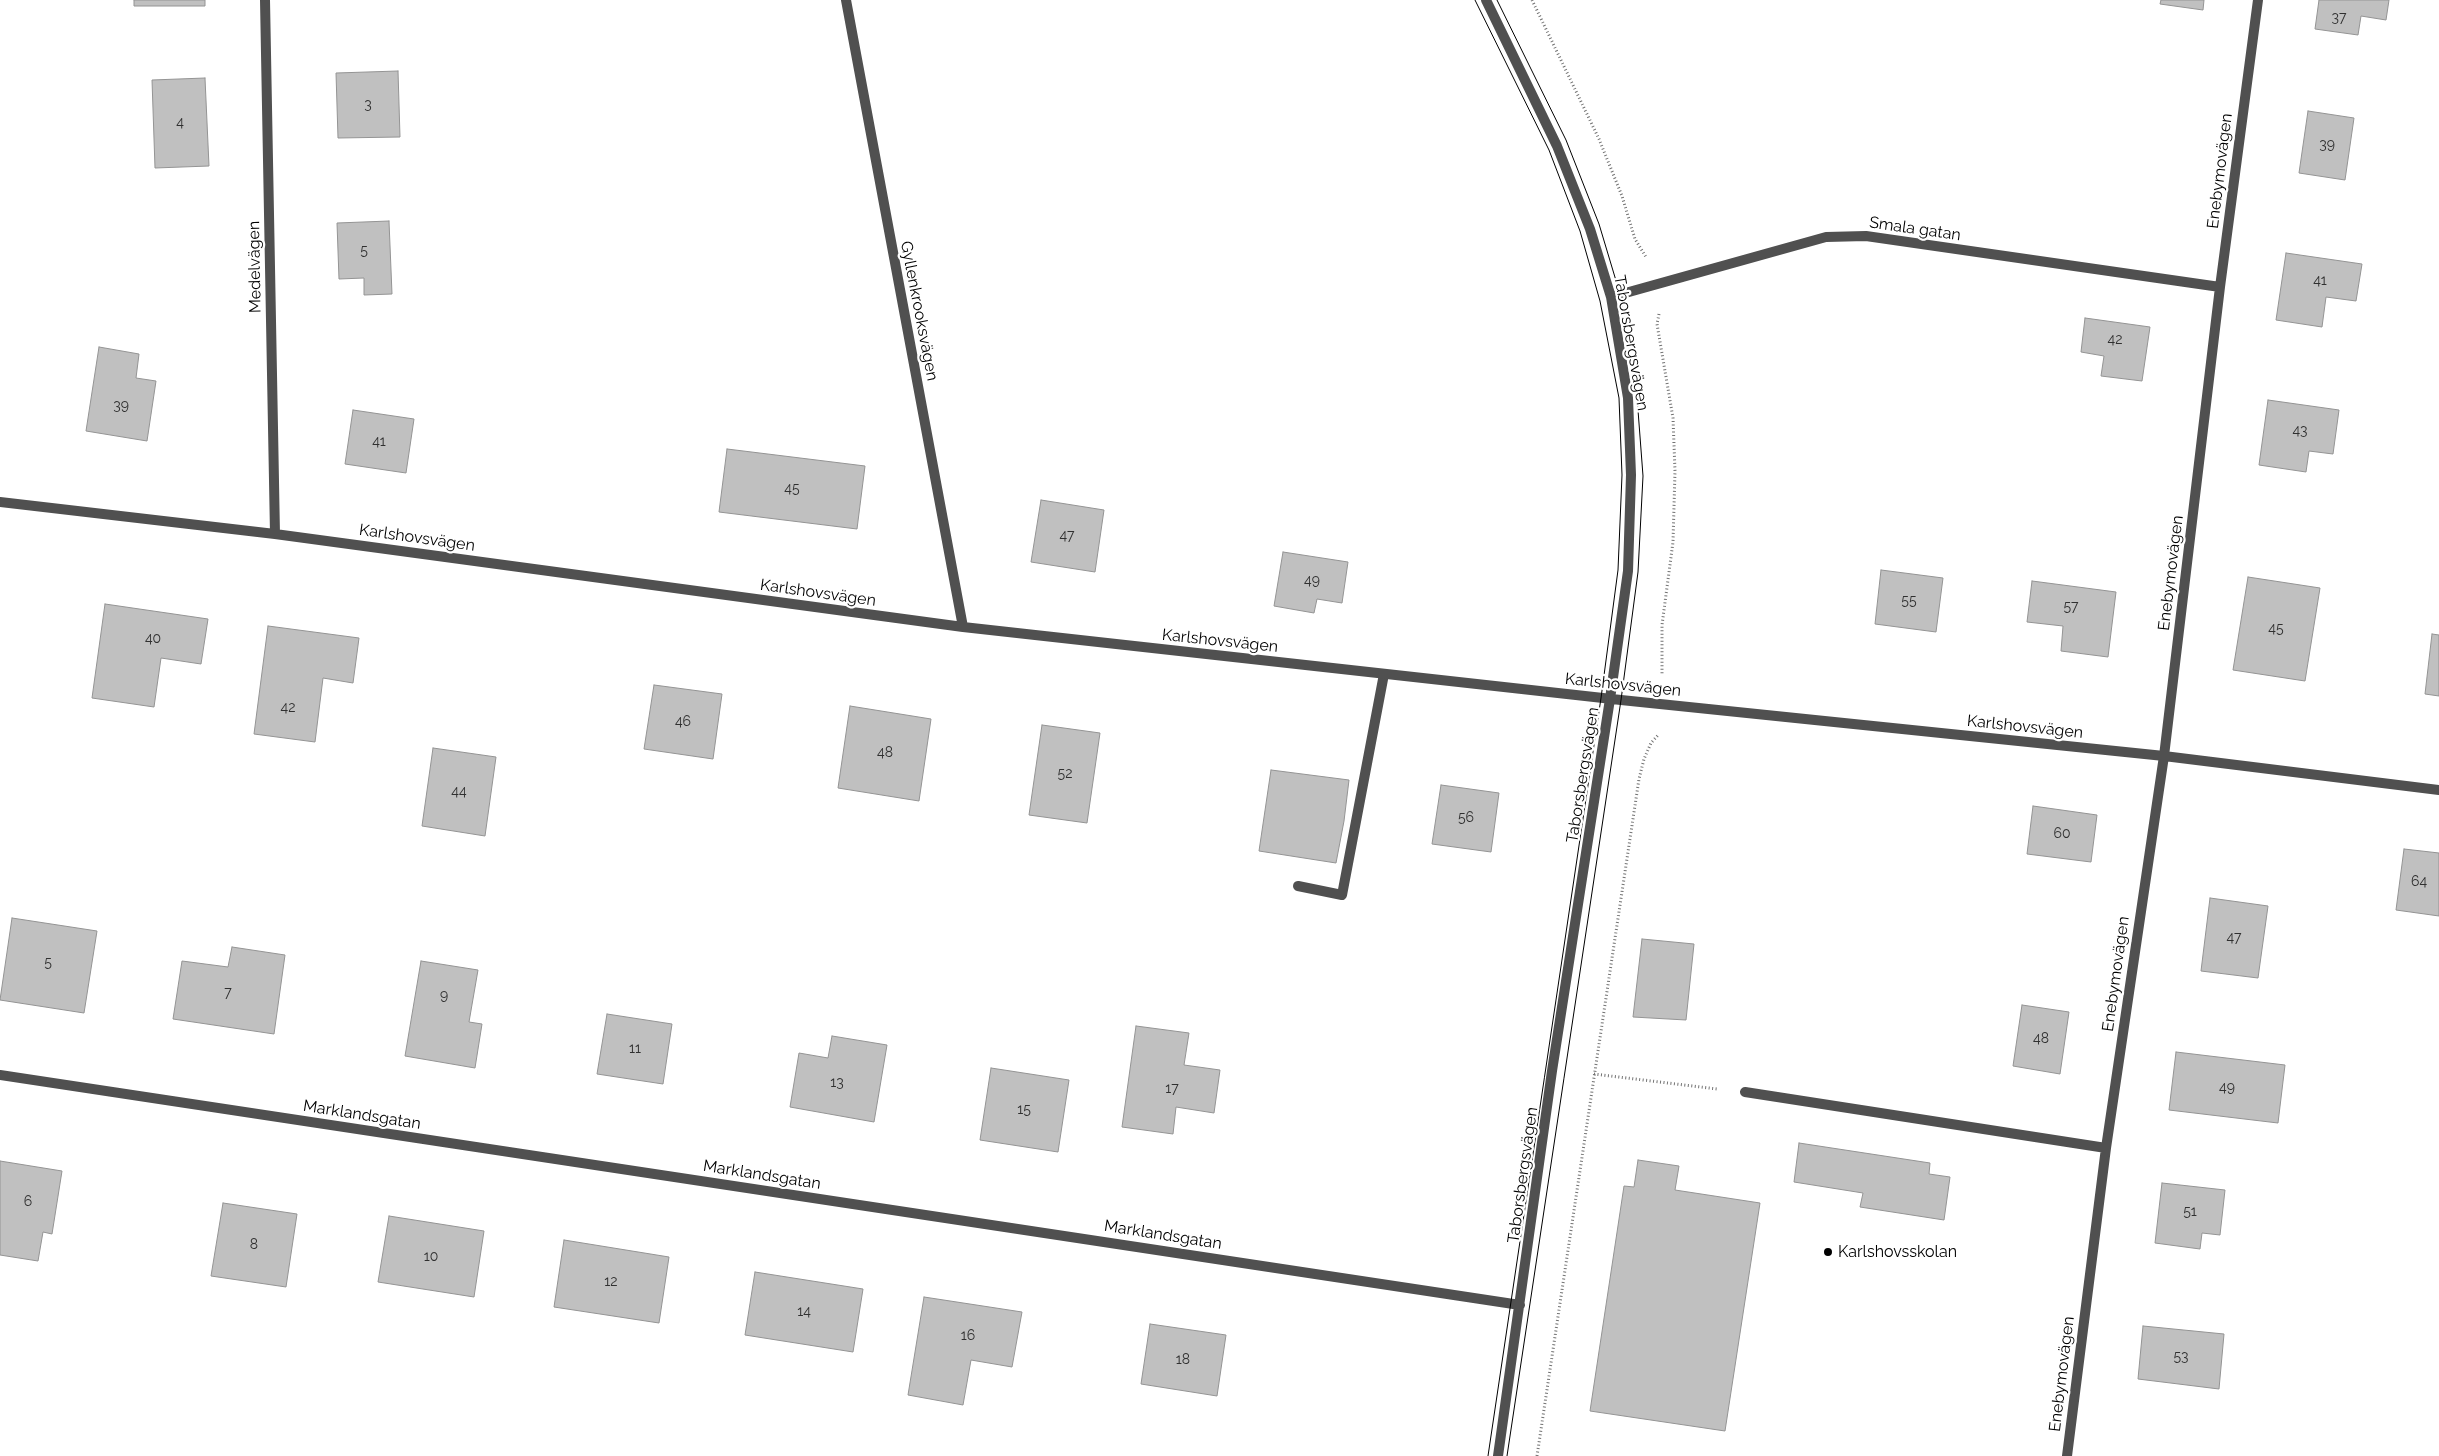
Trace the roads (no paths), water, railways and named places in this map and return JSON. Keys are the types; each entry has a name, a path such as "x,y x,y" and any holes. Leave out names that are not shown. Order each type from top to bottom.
{"street":[{"name":"Medelvägen","path":"265,0 274,534"},
{"name":"Gyllenkrooksvägen","path":"846,0 963,627"},
{"name":"Taborsbergsvägen","path":"1486,0 1557,146 1590,229 1611,297 1628,398 1631,475 1628,571 1552,1071 1498,1456"},
{"name":"Enebymovägen","path":"2067,1456 2106,1148 2164,756 2220,287 2258,0"},
{"name":"Smala gatan","path":"1611,297 1826,237 1866,236 2220,287"},
{"name":"Karlshovsvägen","path":"0,502 274,534 963,627 1610,699 2164,756 2439,790"},
{"path":"1298,886 1342,895 1384,674"},
{"name":"Marklandsgatan","path":"0,1075 1520,1305"},
{"path":"1745,1092 2106,1148"}],"tram line":[{"path":"1475,0 1549,150 1580,231 1600,301 1619,398 1622,475 1618,570 1601,698 1488,1456"},
{"path":"1497,0 1566,140 1599,224 1620,294 1637,397 1643,476 1638,572 1621,700 1507,1456"}],"place":[{"name":"Karlshovsskolan","path":"1828,1252"}]}
